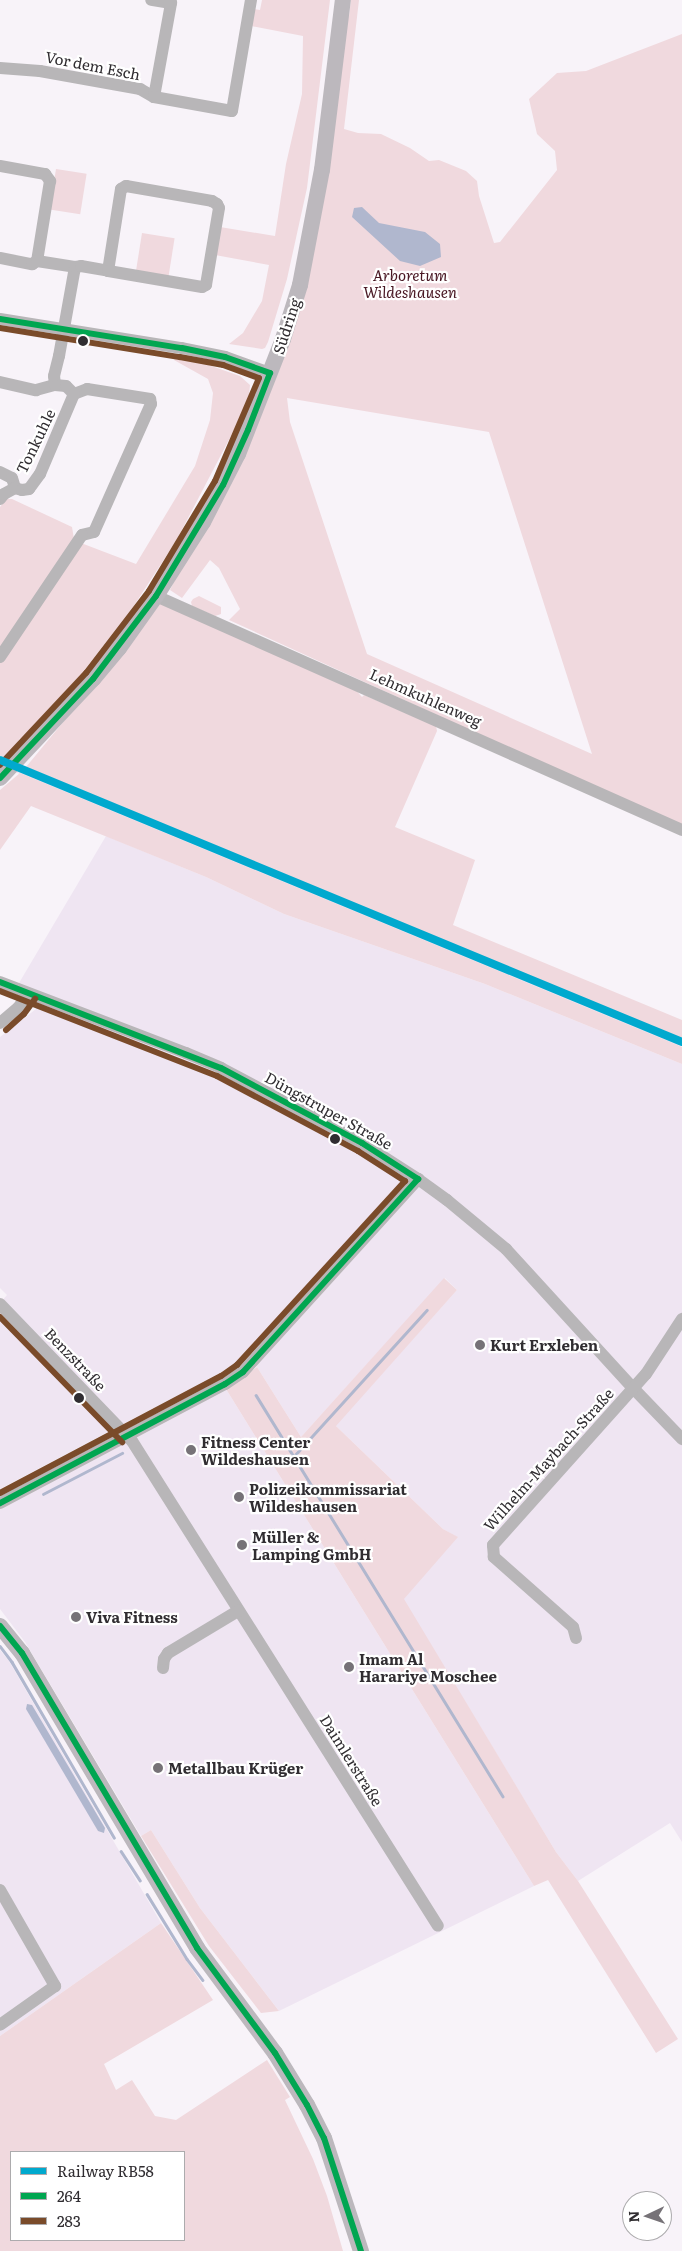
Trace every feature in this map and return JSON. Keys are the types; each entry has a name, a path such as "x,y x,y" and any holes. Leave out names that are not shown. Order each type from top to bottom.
{"main road":[{"name":"Südring","path":"0,778 25,754 94,679 156,596 223,485 245,438 270,373 300,285 322,170 343,0"},
{"path":"0,1626 22,1653 197,1948 275,2053 307,2105 327,2146 361,2251"}],"street":[{"name":"Vor dem Esch","path":"0,68 40,70 140,89 154,97 171,2 151,0"},
{"path":"154,97 232,111 251,0"},
{"path":"0,166 45,174 50,181 37,261"},
{"path":"0,258 32,264 37,261 75,267 81,266 108,271 202,288 206,285 219,208 217,204 212,201 126,186 122,189 108,271"},
{"path":"55,385 54,376 75,267"},
{"path":"0,318 225,357 270,373"},
{"path":"0,382 36,390 55,385 66,386 74,394 87,389 150,399 151,404 94,532 82,535 0,657"},
{"name":"Tonkuhle","path":"0,499 4,494 15,488 29,489 40,474 74,394"},
{"name":"Tonkuhle","path":"0,472 12,478 15,488"},
{"name":"Lehmkuhlenweg","path":"156,596 682,830"},
{"name":"Düngstruper Straße","path":"0,982 157,1041 221,1068 362,1143 418,1179 470,1218 506,1249 682,1439"},
{"path":"0,1023 18,1008 28,994"},
{"path":"0,1503 225,1384 243,1372 418,1179"},
{"name":"Benzstraße","path":"0,1304 128,1436"},
{"path":"633,1388 646,1374 682,1320"},
{"name":"Wilhelm-Maybach-Straße","path":"576,1638 573,1627 494,1557 493,1545 633,1388"},
{"name":"Daimlerstraße","path":"128,1436 438,1926"},
{"path":"163,1668 164,1659 168,1652 238,1611"},
{"path":"0,1890 55,1986 0,2025"}],"shaded area":[{"path":"0,756 679,1044 676,1053 0,766"},
{"path":"106,836 206,877 284,914 485,984 682,1064 682,1842 670,1823 578,1881 556,1852 403,1599 457,1537 443,1529 335,1425 457,1290 445,1278 301,1437 257,1367 246,1354 235,1365 0,1489 0,1303 7,1295 0,1288 0,1037 36,1009 19,983"},
{"path":"226,1389 534,1886 279,2011 200,1908 151,1830 141,1836 25,1642 0,1609 0,1507"},
{"path":"0,1650 9,1661 161,1923 0,2036"}],"green space":[{"path":"262,0 330,0 307,188 287,279 268,342 265,348 262,349 229,344 243,333 262,301 269,265 215,255 220,227 275,236 286,164 302,94 303,36 251,26 254,9 260,10"},
{"name":"Arboretum Wildeshausen","path":"351,0 359,0 344,129 358,133 381,134 410,148 429,161 439,160 466,171 477,181 479,196 494,243 500,242 557,170 555,151 537,134 529,99 557,73 586,71 682,34 682,827 229,620 240,609 219,568 210,560 182,598 170,590 288,345 345,19 349,16","holes":["287,398 489,432 592,754 367,654 290,422"]},
{"path":"56,169 87,174 80,214 50,209"},
{"path":"142,233 175,238 169,276 136,271"},
{"path":"176,356 240,376 250,385 249,395 233,432 176,541 133,607 83,672 21,740 20,738 14,749 5,758 0,756 0,663 81,543 136,564 195,466 210,420 213,393 208,379 174,360"},
{"path":"253,391 252,402 199,517 150,591 200,506 224,459"},
{"path":"6,499 12,499 72,527 74,539 0,649 0,507"},
{"path":"199,596 221,607 221,614 215,616 192,606 191,602 193,599"},
{"path":"156,603 165,604 355,689 362,697 364,695 436,726 437,731 395,827 475,860 453,925 682,1020 682,1039 26,767 113,662"},
{"path":"20,773 682,1047 682,1064 485,984 284,914 206,877 31,806 0,850 0,790"},
{"path":"444,1278 457,1290 336,1426 443,1529 458,1537 404,1599 556,1852 578,1881 678,2039 656,2053 548,1880 534,1886 226,1389 257,1367 301,1437"},
{"path":"151,1830 200,1908 279,2011 261,2013 209,1946 141,1836"},
{"path":"161,1923 213,2000 104,2064 116,2090 132,2080 155,2116 176,2120 267,2060 290,2097 285,2100 313,2159 327,2196 343,2251 0,2251 0,2036"}],"water":[{"path":"362,207 379,223 425,232 440,244 441,257 420,266 400,261 352,217 354,208"},
{"path":"27,1704 32,1705 105,1828 104,1833 98,1831 26,1709"}],"waterway":[{"path":"294,1456 427,1310"},
{"path":"256,1395 503,1796"},
{"path":"43,1494 122,1453"},
{"path":"0,1646 12,1662 114,1837"},
{"path":"121,1851 140,1880"},
{"path":"147,1894 187,1959 203,1980"}],"rail line":[{"name":"RB58","path":"0,760 682,1042"}],"transit line":[{"name":"264","path":"0,319 182,348 225,357 270,373 248,430 223,485 156,596 93,679 0,778"},
{"name":"283","path":"0,328 223,365 259,378 215,481 149,591 86,673 0,765"},
{"name":"264","path":"0,982 221,1068 362,1143 418,1179 243,1372 225,1384 0,1503"},
{"name":"283","path":"0,991 217,1076 358,1151 405,1181 237,1365 221,1376 0,1493"},
{"name":"283","path":"6,1030 24,1014 35,999"},
{"name":"283","path":"0,1317 122,1442"},
{"name":"264","path":"0,1626 22,1653 197,1948 275,2053 307,2105 324,2138 361,2251"}],"place":[{"name":"Kurt Erxleben","path":"480,1345"},
{"name":"Fitness Center Wildeshausen","path":"191,1450"},
{"name":"Polizeikommissariat Wildeshausen","path":"239,1497"},
{"name":"Müller & Lamping GmbH","path":"242,1545"},
{"name":"Viva Fitness","path":"76,1617"},
{"name":"Imam Al Harariye Moschee","path":"349,1667"},
{"name":"Metallbau Krüger","path":"158,1768"}]}
